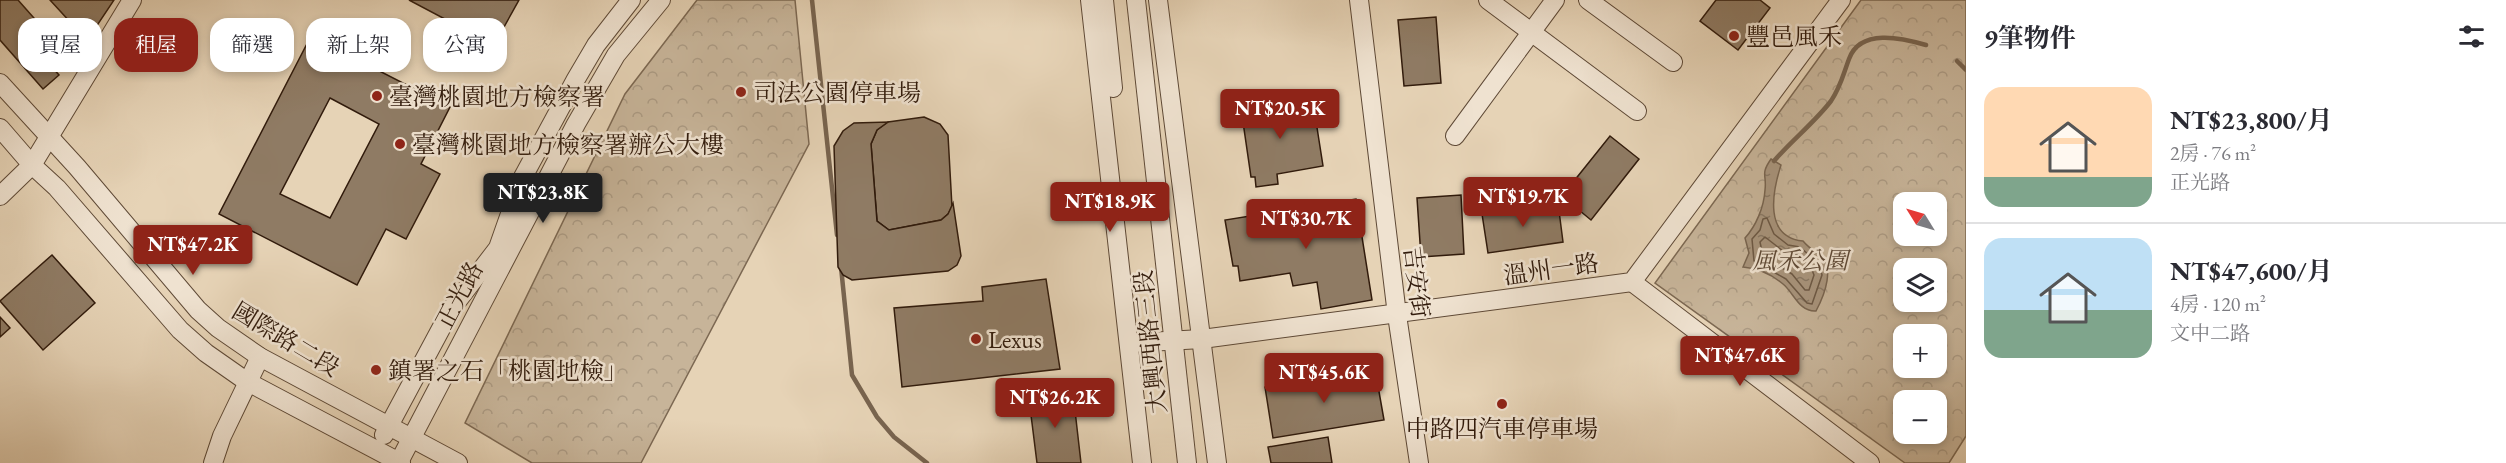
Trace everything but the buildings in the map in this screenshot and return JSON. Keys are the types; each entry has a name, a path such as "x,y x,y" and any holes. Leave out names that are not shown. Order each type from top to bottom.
{"street":[{"path":"0,196 32,165 132,0"},
{"name":"正光路","path":"390,459 388,426 452,308 498,248 523,177 596,45 631,0"},
{"name":"正光路","path":"390,459 412,438 571,134 616,55 661,0"},
{"name":"大興西路三段","path":"1090,0 1134,343 1152,463"},
{"name":"大興西路三段","path":"1104,0 1134,343 1142,463"},
{"name":"大興西路三段","path":"1136,0 1187,463"},
{"name":"大興西路三段","path":"1158,0 1217,463"},
{"name":"吉安街","path":"1359,0 1396,315 1419,463"},
{"path":"1488,0 1637,111"},
{"path":"1455,136 1555,0"},
{"path":"1588,0 1673,62"},
{"name":"溫州一路","path":"1134,343 1202,339 1632,282 1841,0"},
{"name":"國際路二段","path":"0,83 77,167 198,310 218,328 260,357 458,463"},
{"path":"552,124 571,134"},
{"path":"0,128 32,165 57,188 180,330 206,353 246,381 390,459"},
{"path":"1632,282 1870,463"},
{"path":"213,463 246,381 260,357"}],"green space":[{"path":"697,0 795,0 809,144 641,463 532,463 465,423 625,94"},
{"name":"風禾公園","path":"1861,0 1966,0 1966,436 1949,463 1905,463 1655,283"}],"water":[{"path":"1771,159 1781,165 1774,200 1777,223 1790,238 1803,241 1823,258 1826,265 1827,281 1816,311 1801,305 1774,277 1759,270 1743,267 1749,253 1745,238 1753,228 1761,209 1765,190 1765,172"}],"waterway":[{"path":"812,0 837,235"},
{"path":"1774,161 1831,101 1854,49 1872,39 1883,38 1926,45"},
{"path":"1957,61 1966,70"},
{"path":"841,267 852,375 877,417 894,437 927,463"}],"place":[{"name":"豐邑風禾","path":"1734,36"},
{"name":"司法公園停車場","path":"741,92"},
{"name":"臺灣桃園地方檢察署","path":"377,96"},
{"name":"臺灣桃園地方檢察署辦公大樓","path":"400,144"},
{"name":"Lexus","path":"976,339"},
{"name":"鎮署之石「桃園地檢」","path":"376,370"},
{"name":"中路四汽車停車場","path":"1502,404"}]}
